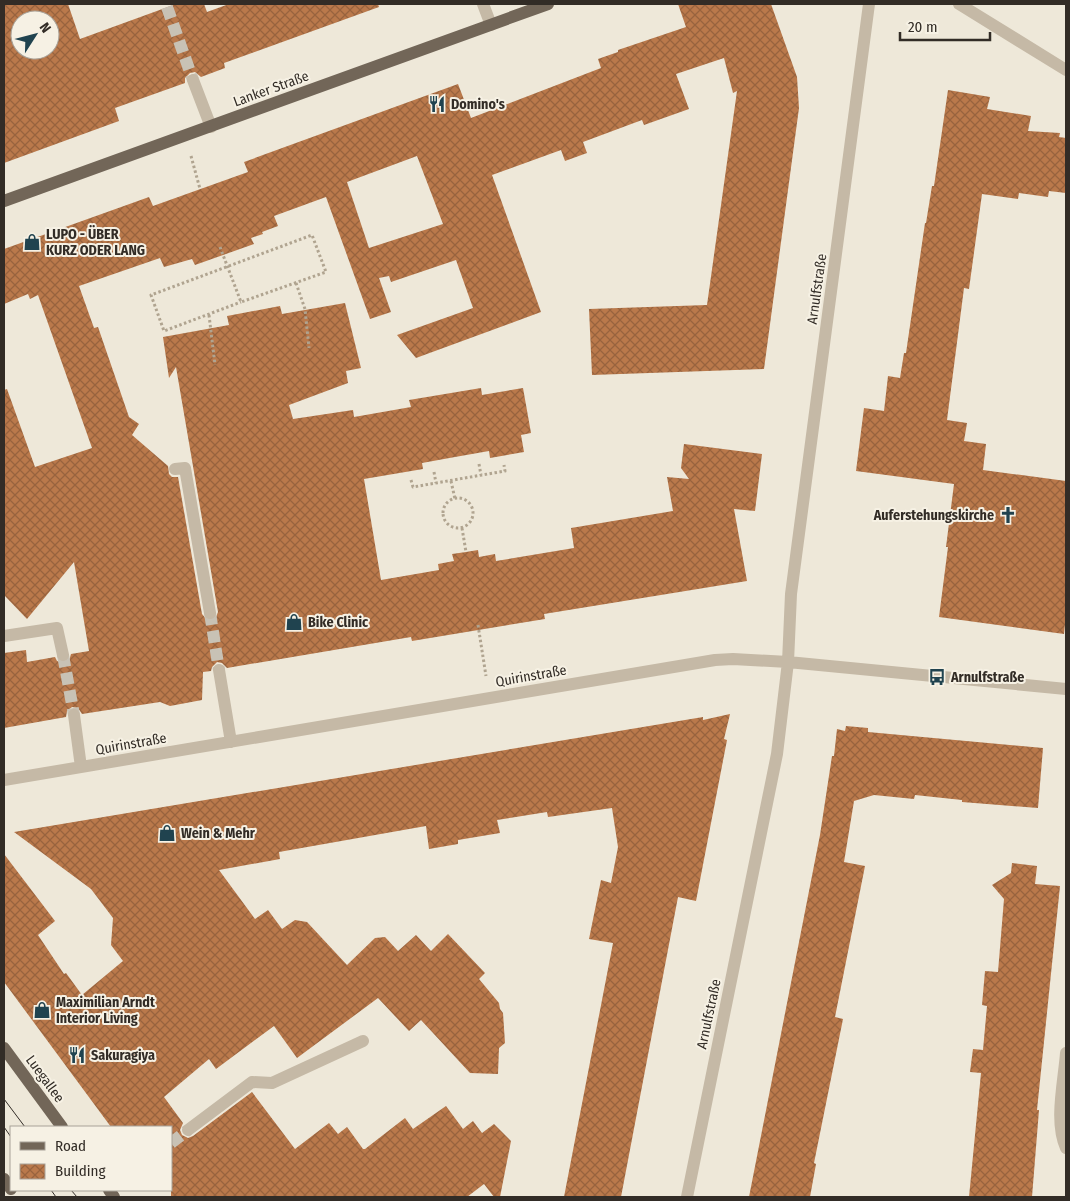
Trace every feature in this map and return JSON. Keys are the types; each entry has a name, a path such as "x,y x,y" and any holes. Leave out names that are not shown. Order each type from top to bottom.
{"main road":[{"name":"Lanker Straße","path":"4,201 548,4"},
{"name":"Luegallee","path":"4,1048 61,1126"}],"street":[{"path":"483,4 491,25"},
{"name":"Arnulfstraße","path":"687,1197 777,754 788,662 791,594 869,4"},
{"path":"959,4 1066,70"},
{"path":"193,80 211,127"},
{"path":"175,469 185,468 210,613"},
{"path":"4,636 56,628 63,656"},
{"name":"Quirinstraße","path":"4,780 715,660 788,662 1066,689"},
{"path":"219,670 232,742"},
{"path":"74,715 82,767"},
{"path":"188,1130 252,1082 272,1083 363,1041"},
{"path":"1066,1053 1060,1117 1066,1148"}],"path":[{"path":"185,136 200,189"},
{"path":"312,235 326,272 296,283 164,331 151,295 312,235"},
{"path":"220,247 242,302"},
{"path":"296,283 305,309 309,348"},
{"path":"209,315 215,365"},
{"path":"479,464 481,475"},
{"path":"412,480 413,487 451,481 505,471 504,465"},
{"path":"434,472 436,483"},
{"path":"451,481 454,499"},
{"path":"454,499 462,499 469,502 472,509 469,523 462,527 454,528 447,524 444,517 444,509 448,502 454,499"},
{"path":"462,527 466,552"},
{"path":"478,625 490,698"}],"building":[{"path":"4,4 68,4 80,39 176,4 204,4 207,12 229,4 378,4 379,7 224,63 225,68 201,77 195,72 190,73 185,78 185,83 115,108 119,121 4,163"},
{"path":"678,4 771,4 797,77 799,108 764,369 592,375 589,309 707,305 737,91 733,93 724,58 676,74 689,109 644,125 642,120 583,142 587,153 565,161 561,150 492,175 541,312 416,358 397,335 473,308 456,260 391,282 389,276 379,278 391,312 370,319 326,197 274,216 278,226 251,238 254,244 195,265 192,259 164,267 160,258 79,286 94,328 98,327 129,417 139,424 132,435 168,466 169,474 172,477 178,477 202,614 207,620 215,620 218,612 176,367 169,378 163,337 229,325 227,316 280,306 282,314 345,303 361,368 346,371 348,383 289,405 293,419 353,410 354,417 411,407 409,400 481,388 482,395 523,388 531,433 521,435 524,452 490,458 489,451 422,463 423,469 364,479 381,580 439,570 438,564 454,561 452,554 478,550 479,557 495,554 496,561 574,548 571,528 673,511 667,477 689,479 681,468 684,444 762,454 755,511 734,509 747,581 544,614 545,619 412,641 411,637 227,668 222,663 217,662 211,671 203,672 202,700 170,706 160,702 82,714 78,708 72,707 67,711 66,717 4,728 4,653 26,650 27,662 55,657 57,661 64,663 69,661 71,654 89,651 74,562 27,619 4,595 4,390 7,389 35,467 92,448 38,295 30,299 28,294 4,304 4,249 149,197 153,206 248,172 244,162 458,84 471,118 601,68 598,59 618,52 618,50 686,27","holes":["417,156 443,224 369,248 347,182"]},
{"path":"948,90 990,97 987,109 1031,116 1028,131 1060,133 1059,137 1066,138 1066,193 1049,191 1048,197 1019,193 1018,199 982,194 969,289 964,288 947,420 967,423 964,441 986,444 983,470 1066,481 1066,615 1064,634 939,617 954,484 856,471 864,408 884,411 888,376 900,378 904,353 906,353 925,223 932,186 934,186"},
{"path":"730,714 724,739 727,740 696,901 678,897 621,1197 564,1197 613,943 589,939 601,880 611,883 618,847 612,808 548,817 547,812 497,820 500,833 458,840 458,844 429,849 426,826 279,852 280,859 219,870 255,919 268,910 282,929 295,920 307,922 347,965 375,938 385,937 398,951 416,935 431,951 448,934 485,973 479,979 499,1003 503,1013 505,1043 499,1048 498,1074 470,1073 421,1020 409,1031 378,998 297,1058 274,1026 216,1069 209,1059 164,1097 183,1123 180,1130 182,1135 188,1138 193,1136 252,1092 295,1149 329,1123 338,1134 347,1127 363,1149 365,1149 405,1118 413,1129 446,1106 463,1129 473,1121 482,1133 494,1124 511,1141 500,1197 494,1197 484,1184 467,1197 171,1197 172,1126 110,1126 4,982 4,854 55,921 38,935 64,974 66,973 82,995 123,961 111,945 113,918 91,889 14,832 703,717 703,720"},
{"path":"846,726 868,728 868,732 1043,748 1038,808 962,802 962,800 915,795 914,799 874,795 854,801 844,862 865,866 835,1017 843,1019 814,1163 816,1164 810,1197 749,1197 820,835 837,729 845,731"},
{"path":"1012,863 1037,866 1035,884 1060,886 1037,1110 1039,1110 1032,1197 969,1197 981,1073 970,1072 973,1049 983,1050 987,1006 982,1005 985,971 998,972 1004,899 992,885 1011,873"}],"tunnel":[{"path":"167,7 193,80"},
{"path":"210,613 219,670"},
{"path":"63,655 74,715"},
{"path":"172,1142 188,1130"}],"tram line":[{"path":"4,1099 24,1126"},
{"path":"4,1127 10,1136"},
{"path":"52,1191 56,1197"},
{"path":"72,1191 77,1197"}],"place":[{"name":"Domino's","path":"437,104"},
{"name":"LUPO - ÜBER KURZ ODER LANG","path":"32,242"},
{"name":"Auferstehungskirche","path":"1008,515"},
{"name":"Bike Clinic","path":"294,622"},
{"name":"Arnulfstraße","path":"937,677"},
{"name":"Wein & Mehr","path":"167,833"},
{"name":"Maximilian Arndt Interior Living","path":"42,1010"},
{"name":"Sakuragiya","path":"77,1055"}]}
